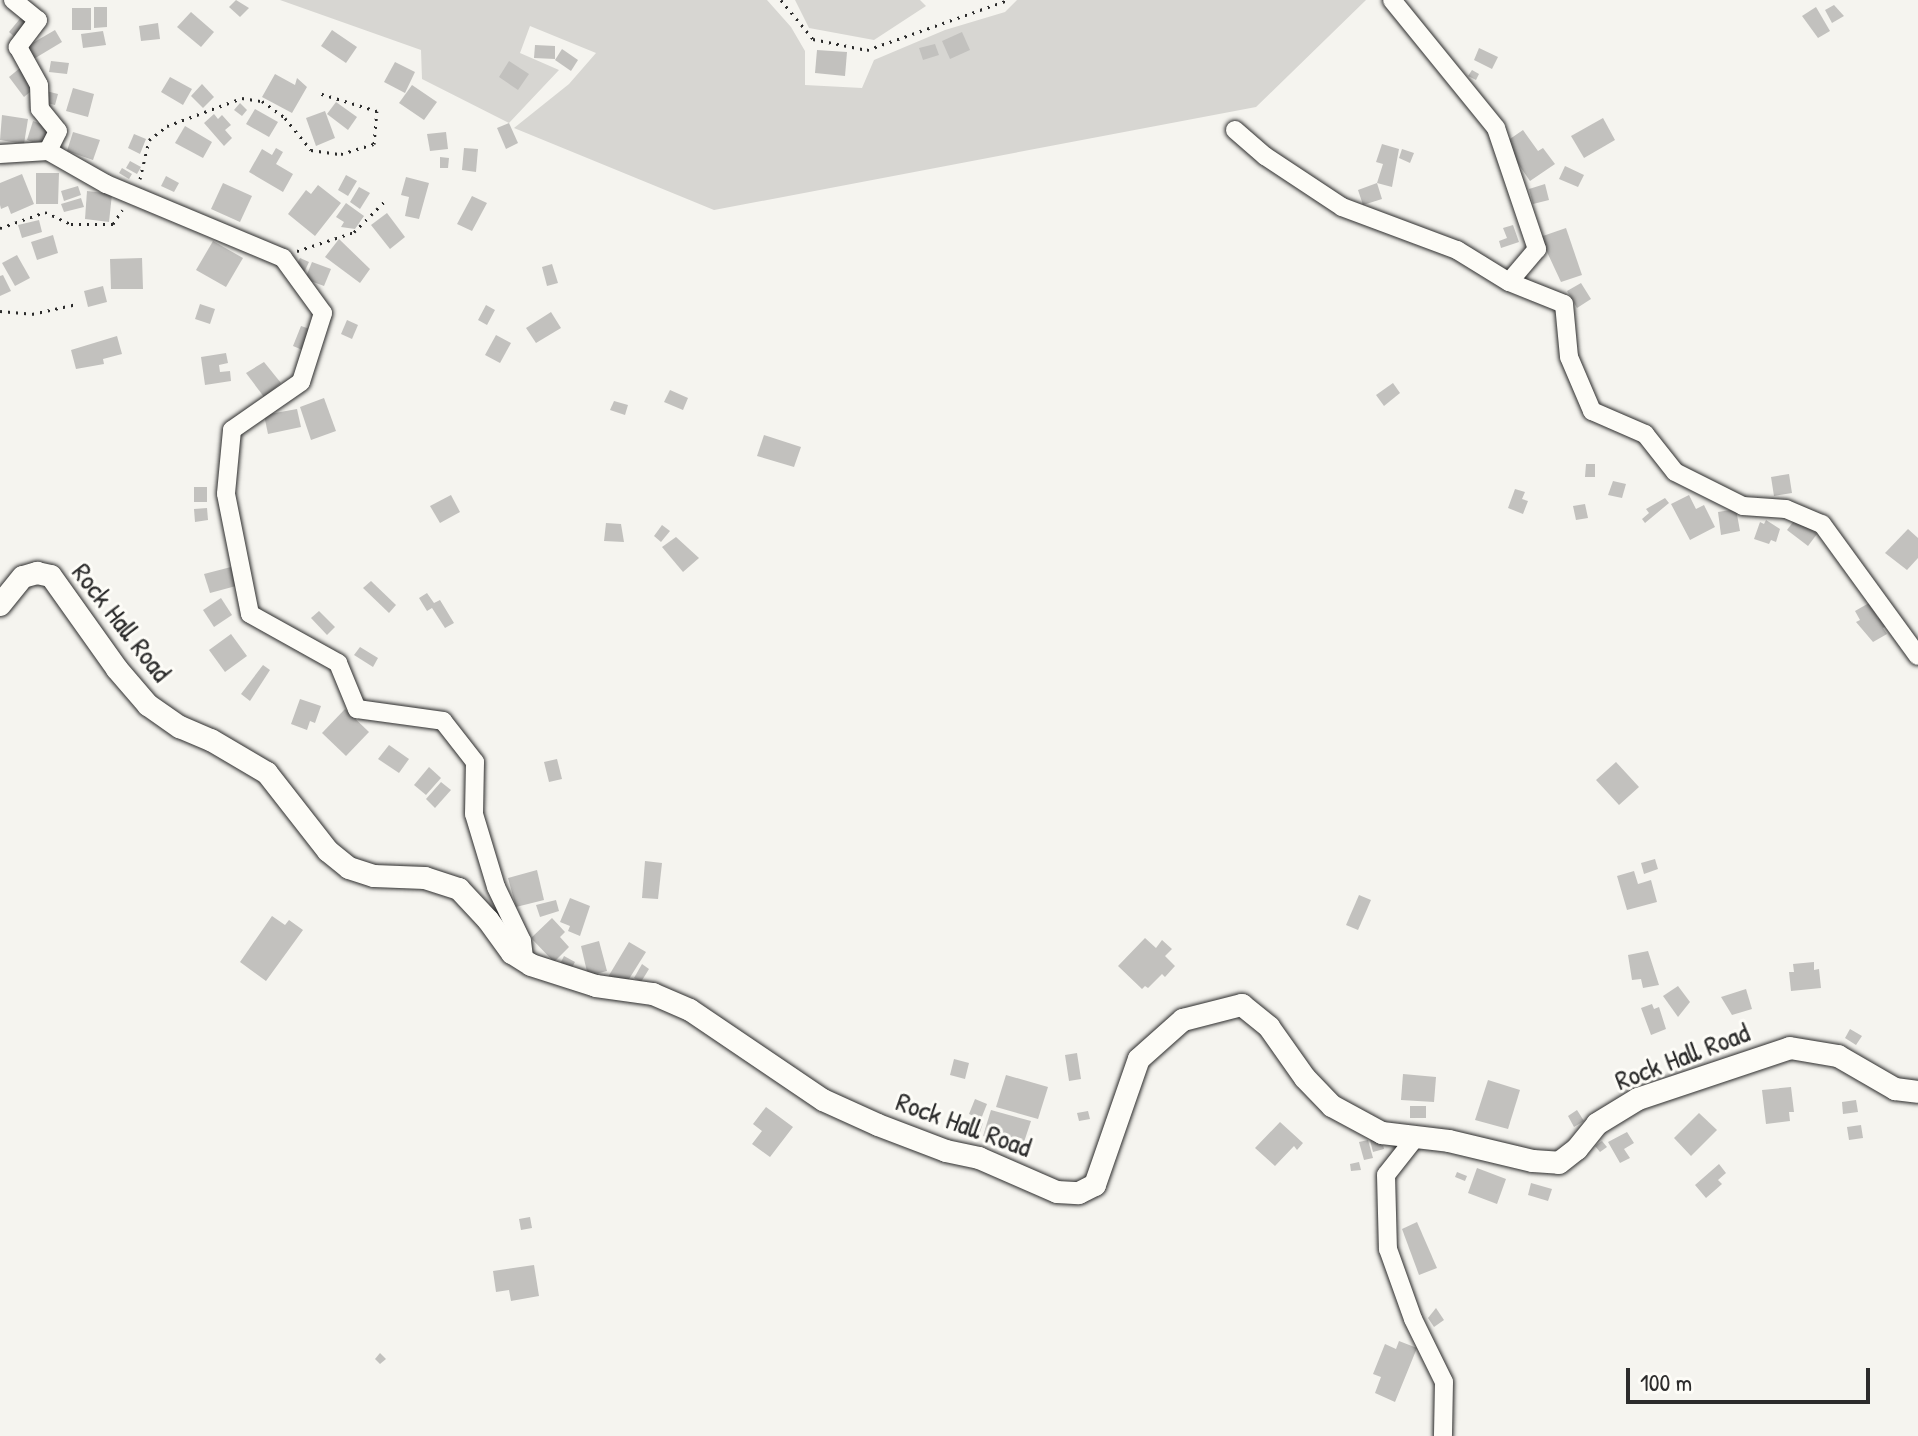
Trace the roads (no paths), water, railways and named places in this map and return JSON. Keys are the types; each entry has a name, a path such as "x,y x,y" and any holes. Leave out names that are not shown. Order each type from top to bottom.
{"street":[{"path":"13,0 38,20 18,47 39,85 40,109 58,131 48,151"},
{"path":"1392,0 1496,128 1537,249 1509,282"},
{"path":"1235,130 1265,156 1342,207 1457,250 1509,282 1564,304 1569,357 1592,411 1645,434 1675,472 1743,506 1786,509 1822,524 1918,656"},
{"path":"0,154 48,151 106,184 133,193 181,218 283,258 323,313 301,382 232,430 226,494 250,614 338,663 357,709 443,721 475,762 474,814 496,887 522,941 524,958 531,965"},
{"name":"Rock Hall Road","path":"0,605 23,577 37,573 51,576 117,669 148,705 180,727 211,740 267,773 328,851 349,868 374,876 425,878 459,889 488,920 512,953 531,965 596,986 653,994 690,1010 823,1100 946,1151 979,1158 1057,1192 1079,1193 1095,1185 1116,1116 1139,1059 1183,1020 1242,1005 1269,1027 1305,1078 1332,1106 1382,1133 1533,1161 1559,1163 1577,1149 1597,1124 1638,1099 1790,1048 1838,1056 1895,1089 1918,1092"},
{"path":"1416,1137 1386,1175 1388,1249 1413,1319 1444,1382 1443,1436"}]}
